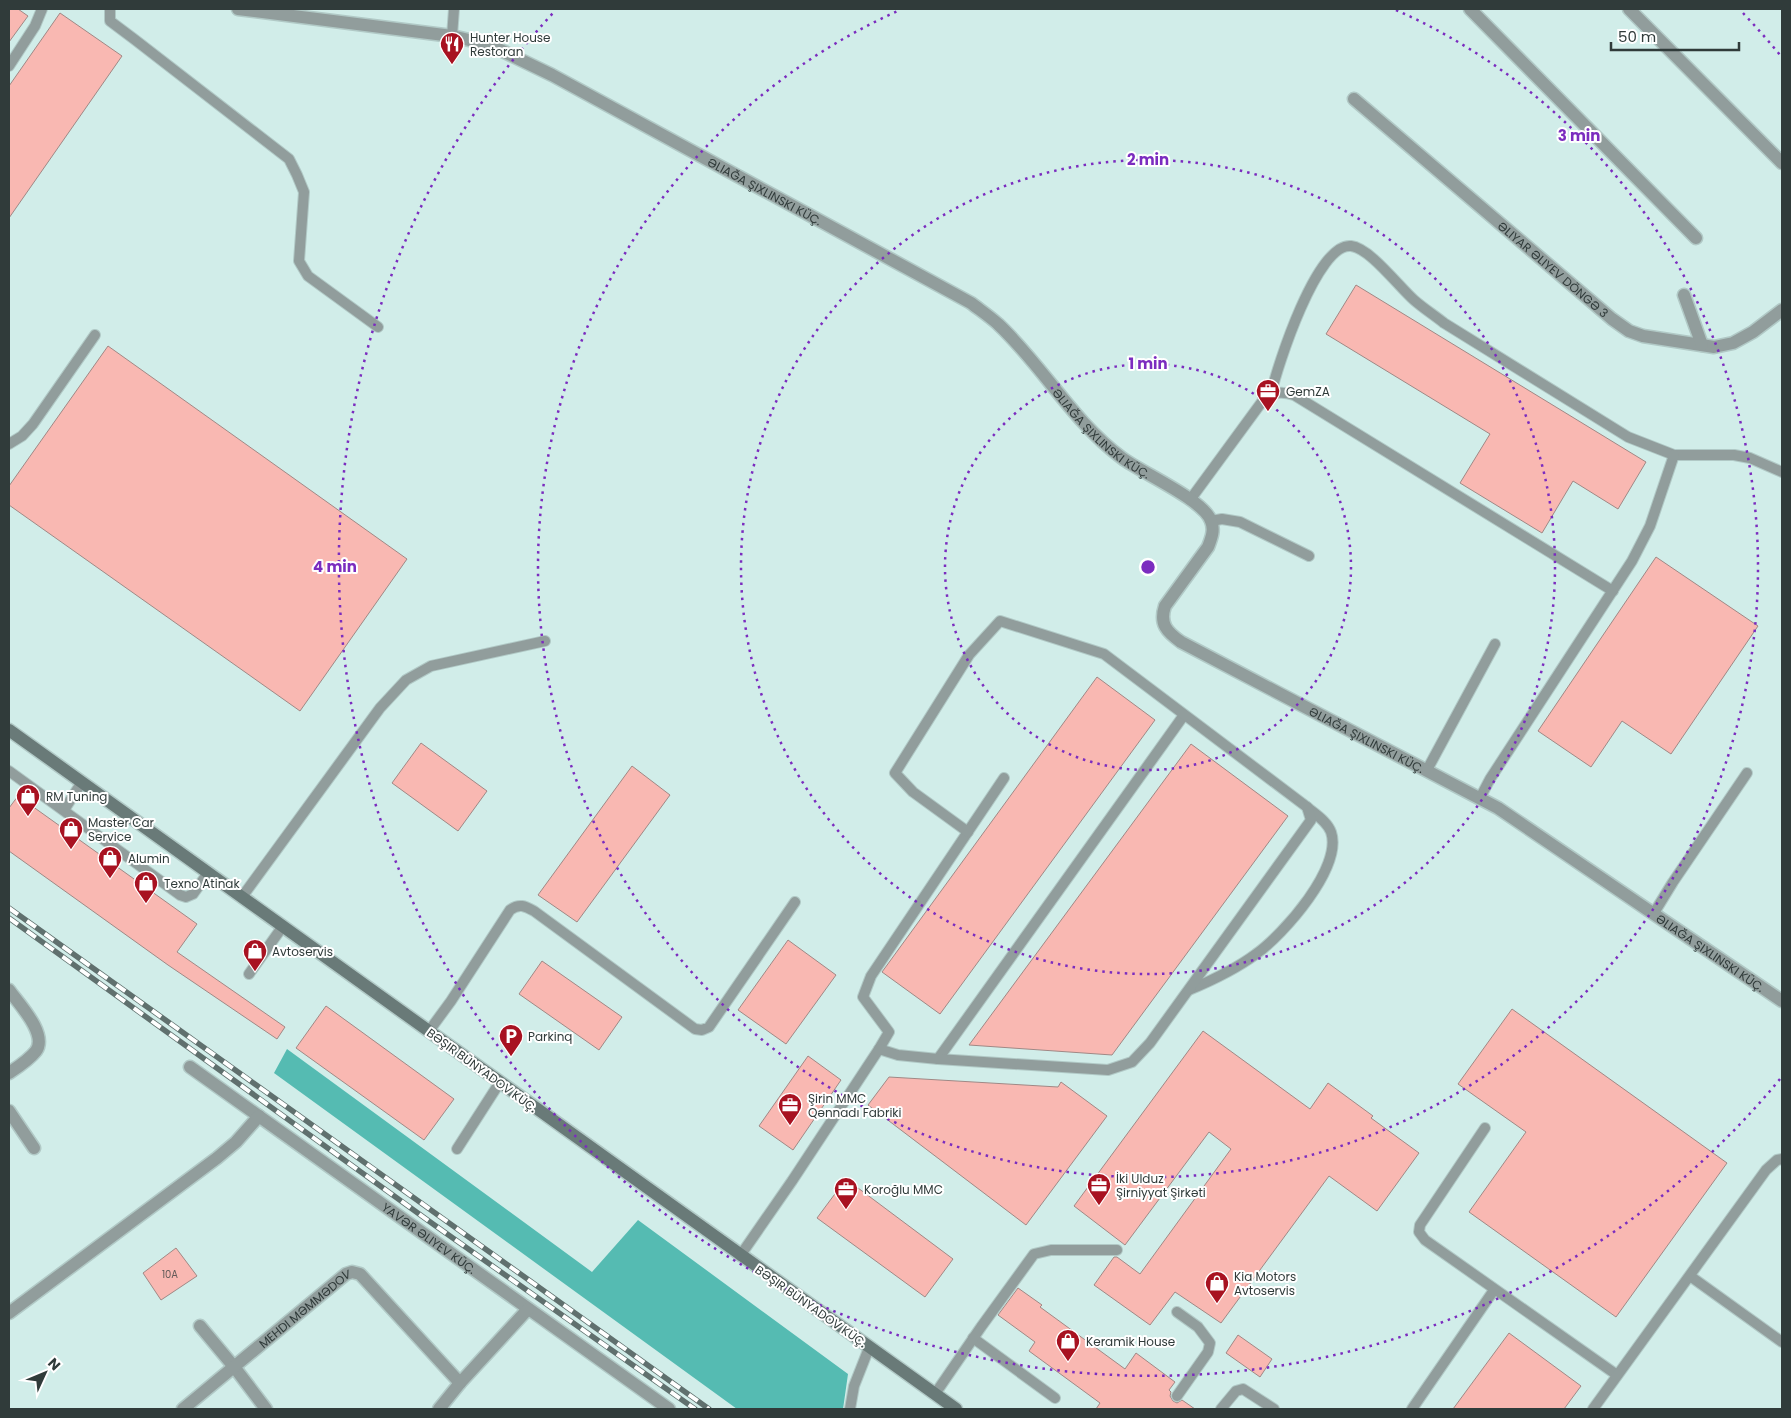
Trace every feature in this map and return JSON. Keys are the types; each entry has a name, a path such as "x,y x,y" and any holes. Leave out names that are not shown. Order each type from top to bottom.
{"street":[{"path":"238,9 452,36 490,45 552,75 971,303 997,323 1010,336 1056,392 1102,441 1128,462 1200,507 1211,521 1212,537 1208,547 1165,606 1162,614 1165,627 1172,635 1181,642 1480,798 1654,913 1782,1002"},
{"path":"1470,9 1696,238"},
{"path":"1629,9 1782,162"},
{"name":"ƏLIYAR ƏLIYEV DÖNGƏ 3","path":"1354,99 1612,319 1629,331 1642,336 1714,347 1733,343 1753,332 1782,310"},
{"path":"1684,295 1702,345"},
{"name":"BƏŞIR BÜNYADOV KÜÇ.","path":"9,730 740,1256 956,1409"},
{"path":"9,990 37,1030 40,1041 37,1050 9,1073"},
{"name":"YAVƏR ƏLIYEV KÜÇ.","path":"190,1067 669,1409"},
{"path":"9,1111 34,1148"},
{"path":"9,1313 217,1158 236,1142 259,1116"},
{"name":"MEHDI MƏMMƏDOV","path":"183,1409 235,1368 346,1274 352,1272 360,1274 460,1383"},
{"path":"439,1409 460,1383 528,1309"},
{"path":"200,1326 266,1409"}],"lane":[{"path":"9,66 35,26 42,9"},
{"path":"110,9 110,21 289,159 298,175 304,192 298,261 308,276 378,327"},
{"path":"452,36 454,9"},
{"path":"1272,394 1275,375 1304,297 1333,253 1344,247 1352,246 1364,251 1377,261 1415,301 1444,323 1628,436 1674,455 1734,455 1750,458 1782,472"},
{"path":"9,444 22,436 33,424 95,335"},
{"path":"1190,500 1264,399 1282,391 1294,395 1613,590"},
{"path":"1480,798 1490,779 1632,561 1650,526 1674,455"},
{"path":"1211,521 1222,519 1240,522 1309,556"},
{"path":"968,832 913,792 895,773 969,655 1000,621 1104,654 1307,807 1330,829 1333,840 1331,856 1326,871 1316,888 1289,922 1258,952 1233,970 1188,991"},
{"path":"242,897 380,708 406,680 431,666 544,641"},
{"path":"1427,770 1495,644"},
{"path":"938,1059 1184,715"},
{"path":"9,771 180,894 186,897 193,894 208,873"},
{"path":"1654,913 1672,882 1747,773"},
{"path":"740,1256 792,1181 889,1032 863,997 871,976 1004,778"},
{"path":"64,810 82,782"},
{"path":"879,1049 898,1055 938,1059 1108,1070 1132,1062 1150,1043 1311,820 1307,807"},
{"path":"429,1031 510,910 516,906 523,905 534,910 695,1028 702,1030 709,1027 795,902"},
{"path":"249,974 283,926"},
{"path":"457,1149 500,1082"},
{"path":"1485,1128 1420,1224 1419,1232 1425,1240 1494,1290 1617,1375"},
{"path":"1592,1409 1766,1170 1777,1160 1782,1159"},
{"path":"935,1394 1034,1254 1051,1250 1117,1250"},
{"path":"1690,1276 1782,1342"},
{"path":"1412,1409 1494,1290"},
{"path":"1177,1312 1198,1327 1210,1343 1208,1352 1177,1396"},
{"path":"973,1338 1055,1398"},
{"path":"850,1409 854,1386 869,1348"},
{"path":"1221,1409 1236,1391 1243,1389 1274,1409"}],"shaded area":[{"path":"287,1049 592,1272 638,1220 848,1374 843,1409 737,1409 274,1073"}],"building":[{"path":"9,9 18,9 28,16 9,42"},
{"path":"60,13 122,56 9,218 9,86"},
{"path":"1356,285 1646,462 1618,509 1573,481 1542,533 1460,483 1490,434 1326,334"},
{"path":"108,346 407,559 300,711 9,505 9,486"},
{"path":"1656,557 1758,626 1671,754 1622,721 1591,767 1538,731"},
{"path":"1097,677 1155,720 940,1014 882,972"},
{"path":"421,743 487,791 458,831 392,783"},
{"path":"1191,744 1288,816 1112,1055 969,1045"},
{"path":"632,766 670,795 577,922 538,895"},
{"path":"18,796 197,924 177,952 285,1027 277,1039 168,965 9,851 9,808"},
{"path":"788,940 836,975 786,1044 738,1010"},
{"path":"542,961 622,1017 599,1050 519,994"},
{"path":"326,1006 454,1099 424,1140 296,1048"},
{"path":"1512,1009 1727,1163 1616,1317 1469,1212 1526,1132 1458,1084"},
{"path":"1203,1031 1310,1109 1328,1083 1373,1116 1371,1118 1419,1153 1377,1211 1329,1176 1221,1323 1175,1292 1150,1325 1094,1285 1114,1257 1117,1257 1140,1274 1231,1149 1209,1132 1125,1245 1074,1206"},
{"path":"808,1056 841,1080 793,1150 759,1126"},
{"path":"889,1077 1058,1087 1061,1082 1107,1116 1026,1225 868,1105"},
{"path":"846,1179 953,1259 925,1297 817,1218"},
{"path":"176,1248 197,1276 161,1300 143,1273"},
{"path":"1018,1288 1042,1305 1040,1307 1125,1369 1136,1353 1175,1382 1169,1390 1173,1401 1177,1403 1182,1400 1195,1409 1096,1409 1100,1403 1029,1351 1035,1342 998,1315"},
{"path":"1509,1333 1581,1386 1564,1409 1453,1409"},
{"path":"1238,1335 1272,1359 1260,1377 1226,1353"}],"railway":[{"path":"9,908 709,1409"},
{"path":"9,918 433,1224 695,1409"}],"place":[{"name":"Hunter House Restoran","path":"452,65"},
{"name":"GemZA","path":"1268,412"},
{"name":"RM Tuning","path":"28,817"},
{"name":"Master Car Service","path":"71,850"},
{"name":"Alumin","path":"110,879"},
{"name":"Texno Atinak","path":"146,904"},
{"name":"Avtoservis","path":"255,972"},
{"name":"Parkinq","path":"511,1057"},
{"name":"Şirin MMC Qənnadı Fabriki","path":"790,1126"},
{"name":"İki Ulduz Şirniyyat Şirkəti","path":"1099,1206"},
{"name":"Koroğlu MMC","path":"846,1210"},
{"name":"Kia Motors Avtoservis","path":"1217,1304"},
{"name":"Keramik House","path":"1068,1362"}]}
